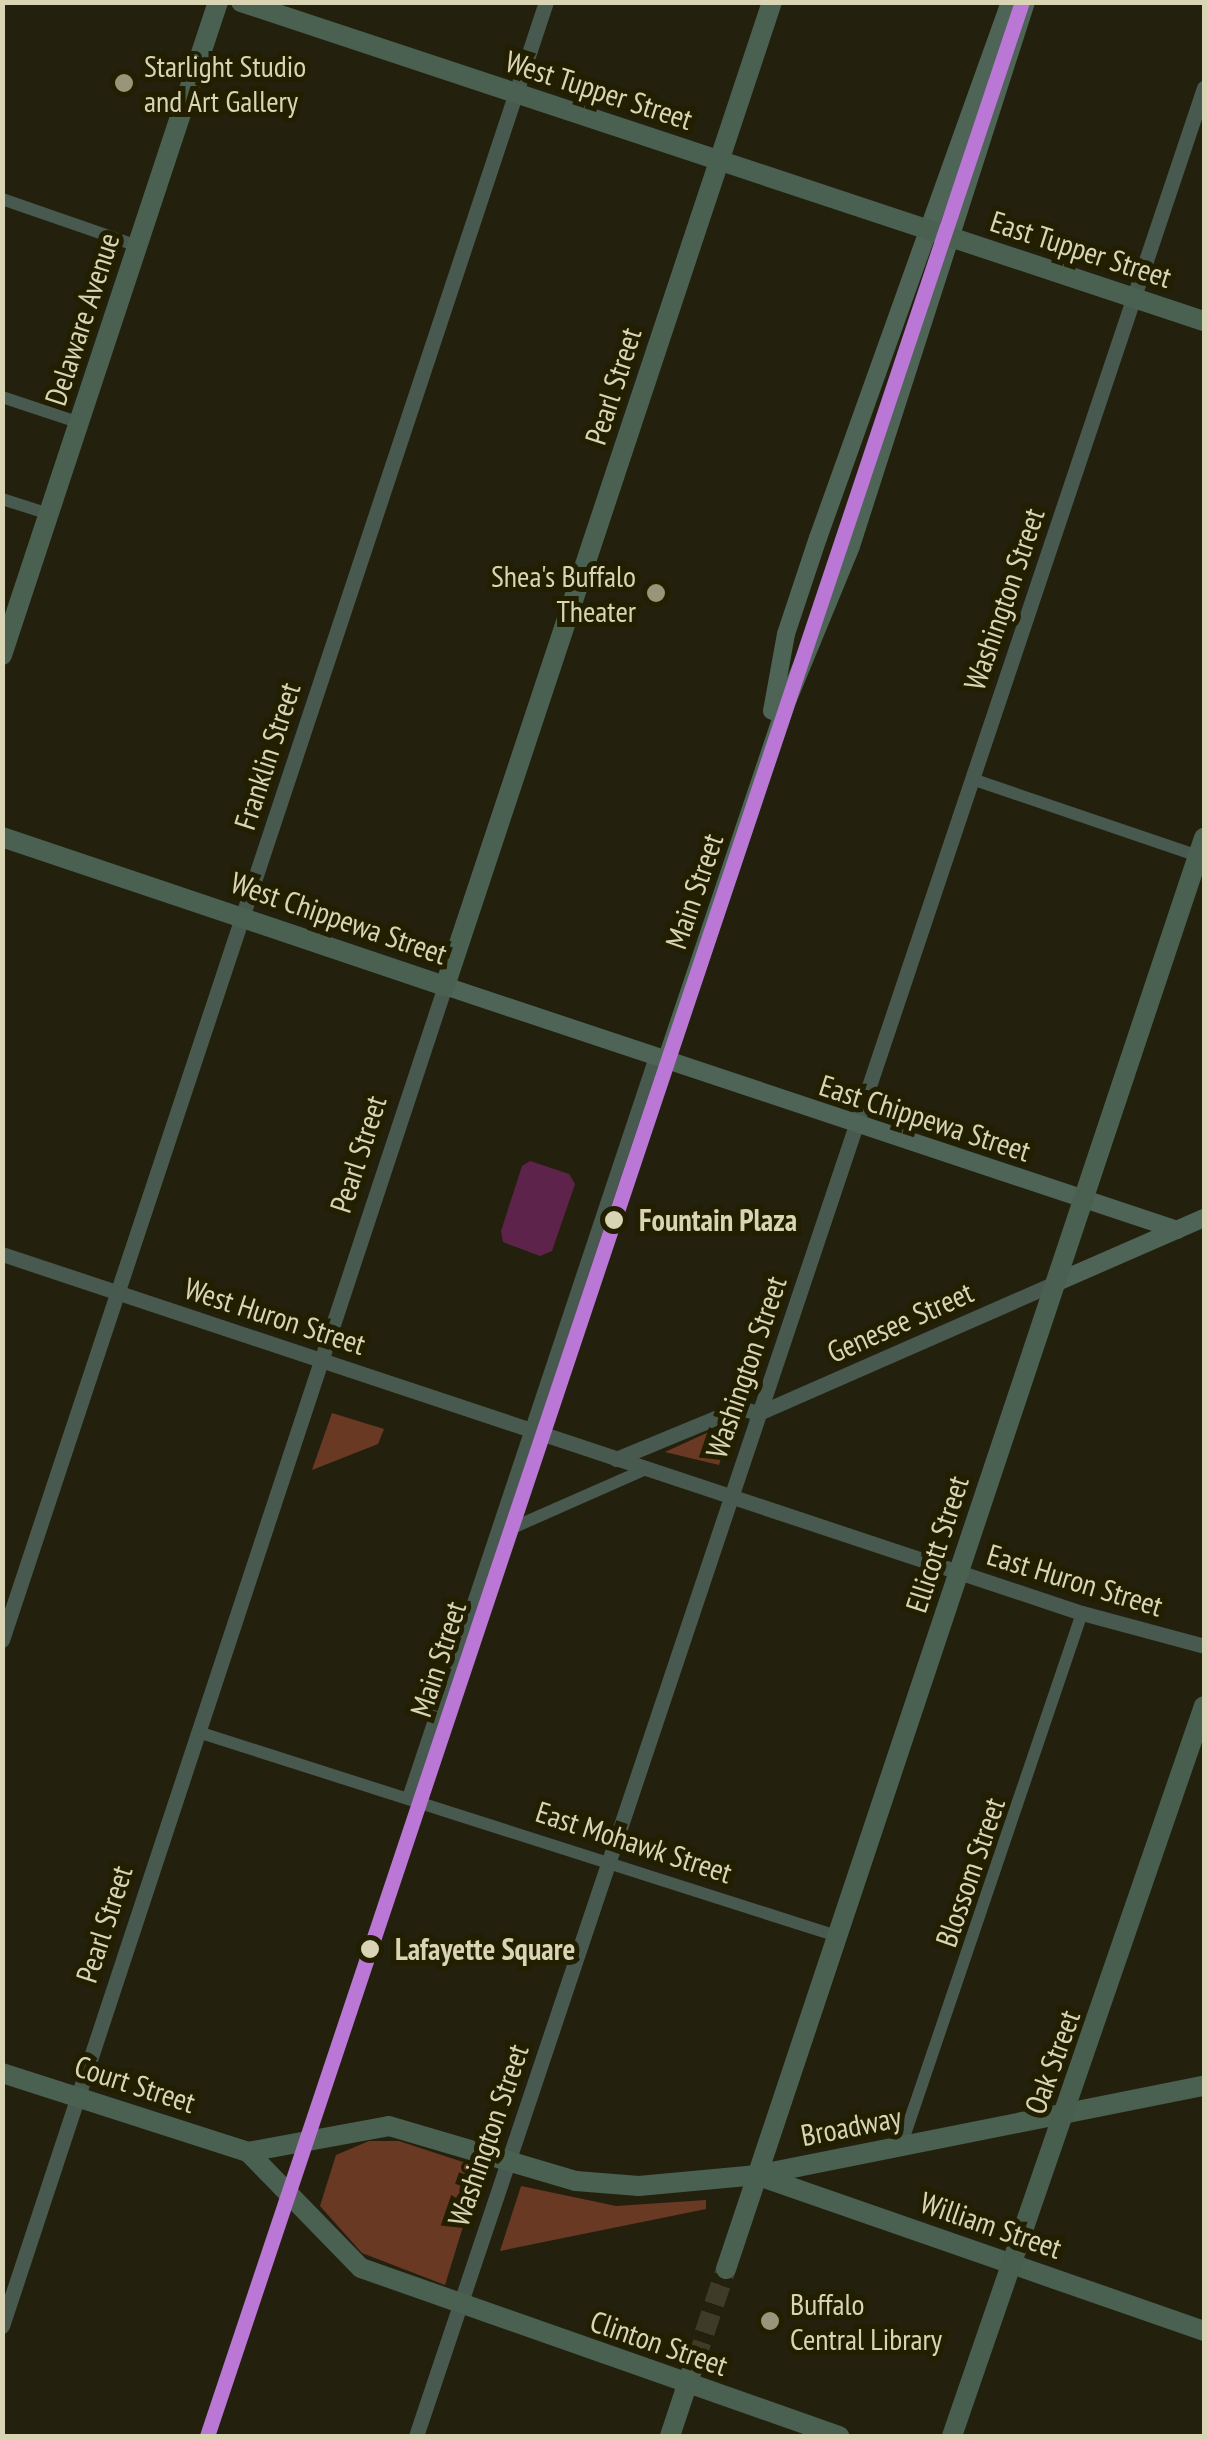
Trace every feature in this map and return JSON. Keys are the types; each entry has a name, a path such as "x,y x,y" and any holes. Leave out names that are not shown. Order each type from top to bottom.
{"highway":[{"name":"Oak Street","path":"952,2436 1204,1706"}],"main road":[{"name":"Delaware Avenue","path":"2,655 218,2"},
{"name":"West Tupper Street","path":"241,2 939,234"},
{"name":"Pearl Street","path":"446,986 772,2"},
{"path":"939,234 1010,2"},
{"name":"Main Street","path":"659,1058 777,696 782,650 899,303 939,234 1026,2"},
{"name":"Main Street","path":"659,1058 788,698 852,546 928,318 939,234"},
{"name":"East Tupper Street","path":"939,234 1204,321"},
{"name":"West Chippewa Street","path":"2,838 659,1058"},
{"name":"Ellicott Street","path":"726,2269 1202,847"},
{"name":"East Chippewa Street","path":"659,1058 1176,1230"},
{"name":"Genesee Street","path":"1055,1283 1204,1218"},
{"name":"Court Street","path":"2,2073 248,2152"},
{"name":"Broadway","path":"509,2160 606,2185 757,2175 1204,2086"},
{"path":"248,2152 388,2126 509,2160"},
{"path":"248,2152 342,2256 459,2306"},
{"name":"William Street","path":"757,2175 1204,2331"},
{"name":"Clinton Street","path":"459,2306 840,2436"},
{"path":"670,2436 695,2361"}],"street":[{"name":"Franklin Street","path":"2,1640 546,2"},
{"name":"Washington Street","path":"416,2436 1204,88"},
{"path":"2,199 138,246"},
{"path":"2,397 80,423"},
{"path":"2,499 49,514"},
{"path":"972,780 1202,847"},
{"name":"Pearl Street","path":"2,2326 446,986"},
{"name":"Main Street","path":"414,1799 659,1058"},
{"name":"West Huron Street","path":"2,1254 534,1432"},
{"name":"Genesee Street","path":"616,1459 739,1408 759,1413 1055,1283"},
{"name":"Main Street","path":"414,1799 510,1528 534,1432"},
{"name":"East Huron Street","path":"534,1432 1082,1613 1204,1646"},
{"path":"510,1528 646,1469"},
{"name":"Blossom Street","path":"901,2146 1082,1613"},
{"name":"East Mohawk Street","path":"198,1732 609,1860 836,1936"}],"shaded area":[{"path":"530,1161 569,1174 575,1184 552,1251 540,1256 503,1242 501,1231 522,1166"},
{"path":"332,1413 384,1429 378,1444 312,1470"},
{"path":"731,1422 719,1465 665,1452"},
{"path":"369,2141 399,2141 481,2168 445,2285 362,2253 320,2206 336,2155"},
{"path":"521,2186 616,2206 706,2200 706,2209 500,2251"}],"tunnel":[{"path":"695,2361 726,2269"}],"transit line":[{"path":"207,2436 1022,2"}],"place":[{"name":"Starlight Studio and Art Gallery","path":"124,83"},
{"name":"Shea's Buffalo Theater","path":"656,593"},
{"name":"Fountain Plaza","path":"614,1220"},
{"name":"Lafayette Square","path":"370,1949"},
{"name":"Buffalo Central Library","path":"770,2321"}]}
